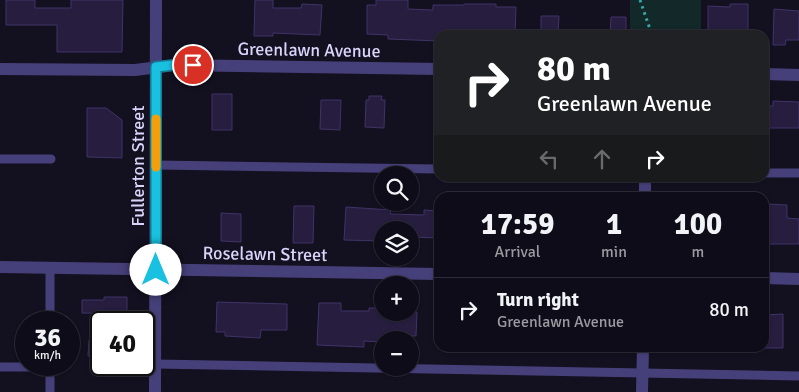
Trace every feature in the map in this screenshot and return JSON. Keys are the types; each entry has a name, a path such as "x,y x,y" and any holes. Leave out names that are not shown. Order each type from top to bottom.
{"street":[{"name":"Fullerton Street","path":"155,392 156,0"},
{"name":"Greenlawn Avenue","path":"0,70 135,70 174,65 434,69"},
{"path":"769,74 799,75"},
{"name":"Roselawn Street","path":"0,267 434,274"},
{"path":"769,278 799,279"},
{"path":"642,392 643,352"}],"lane":[{"path":"0,159 51,159"},
{"path":"156,165 434,169"},
{"path":"769,173 799,174"},
{"path":"50,268 50,311"},
{"path":"156,364 799,376"},
{"path":"0,367 15,367"},
{"path":"50,376 50,392"}],"path":[{"path":"640,0 650,30"}],"green space":[{"path":"630,0 701,0 701,30 630,30"}],"building":[{"path":"6,0 35,0 35,8 71,8 71,0 123,0 122,52 57,52 57,25 6,25"},
{"path":"255,0 273,0 273,8 301,8 302,4 322,5 320,35 273,33 273,36 254,36"},
{"path":"376,0 408,0 408,9 433,10 433,5 464,4 496,4 496,7 516,7 515,30 434,30 434,41 388,39 388,35 367,34 367,5 376,5"},
{"path":"730,4 748,4 748,30 708,30 708,6 730,7"},
{"path":"774,9 799,11 799,40 786,40 785,45 773,45"},
{"path":"541,16 559,16 558,30 541,30"},
{"path":"611,17 626,17 626,30 610,30"},
{"path":"212,94 232,94 232,130 212,130"},
{"path":"369,96 382,96 381,100 385,100 384,128 365,127 366,100 369,100"},
{"path":"321,100 341,100 340,130 320,129"},
{"path":"773,101 799,102 799,128 769,128 769,106 773,106"},
{"path":"87,108 106,108 122,120 122,158 87,157"},
{"path":"769,204 787,205 787,218 799,219 799,244 769,244"},
{"path":"294,206 314,206 313,243 293,243"},
{"path":"346,207 391,211 390,214 424,215 424,210 434,211 434,238 419,237 419,221 374,221 374,241 344,240"},
{"path":"221,213 241,214 241,242 221,241"},
{"path":"104,297 127,297 127,311 90,311 90,313 82,313 82,300 104,300"},
{"path":"217,302 287,304 287,330 261,330 260,338 225,336 225,332 216,332"},
{"path":"319,303 341,303 341,311 369,311 369,308 374,308 374,321 417,321 416,331 374,331 374,342 364,341 364,347 317,345"},
{"path":"783,314 783,348 769,348 769,315"},
{"path":"89,340 90,340 90,356 88,356"}],"slow traffic":[{"path":"156,119 156,167"}],"route":[{"path":"156,270 156,67 193,65"}]}
